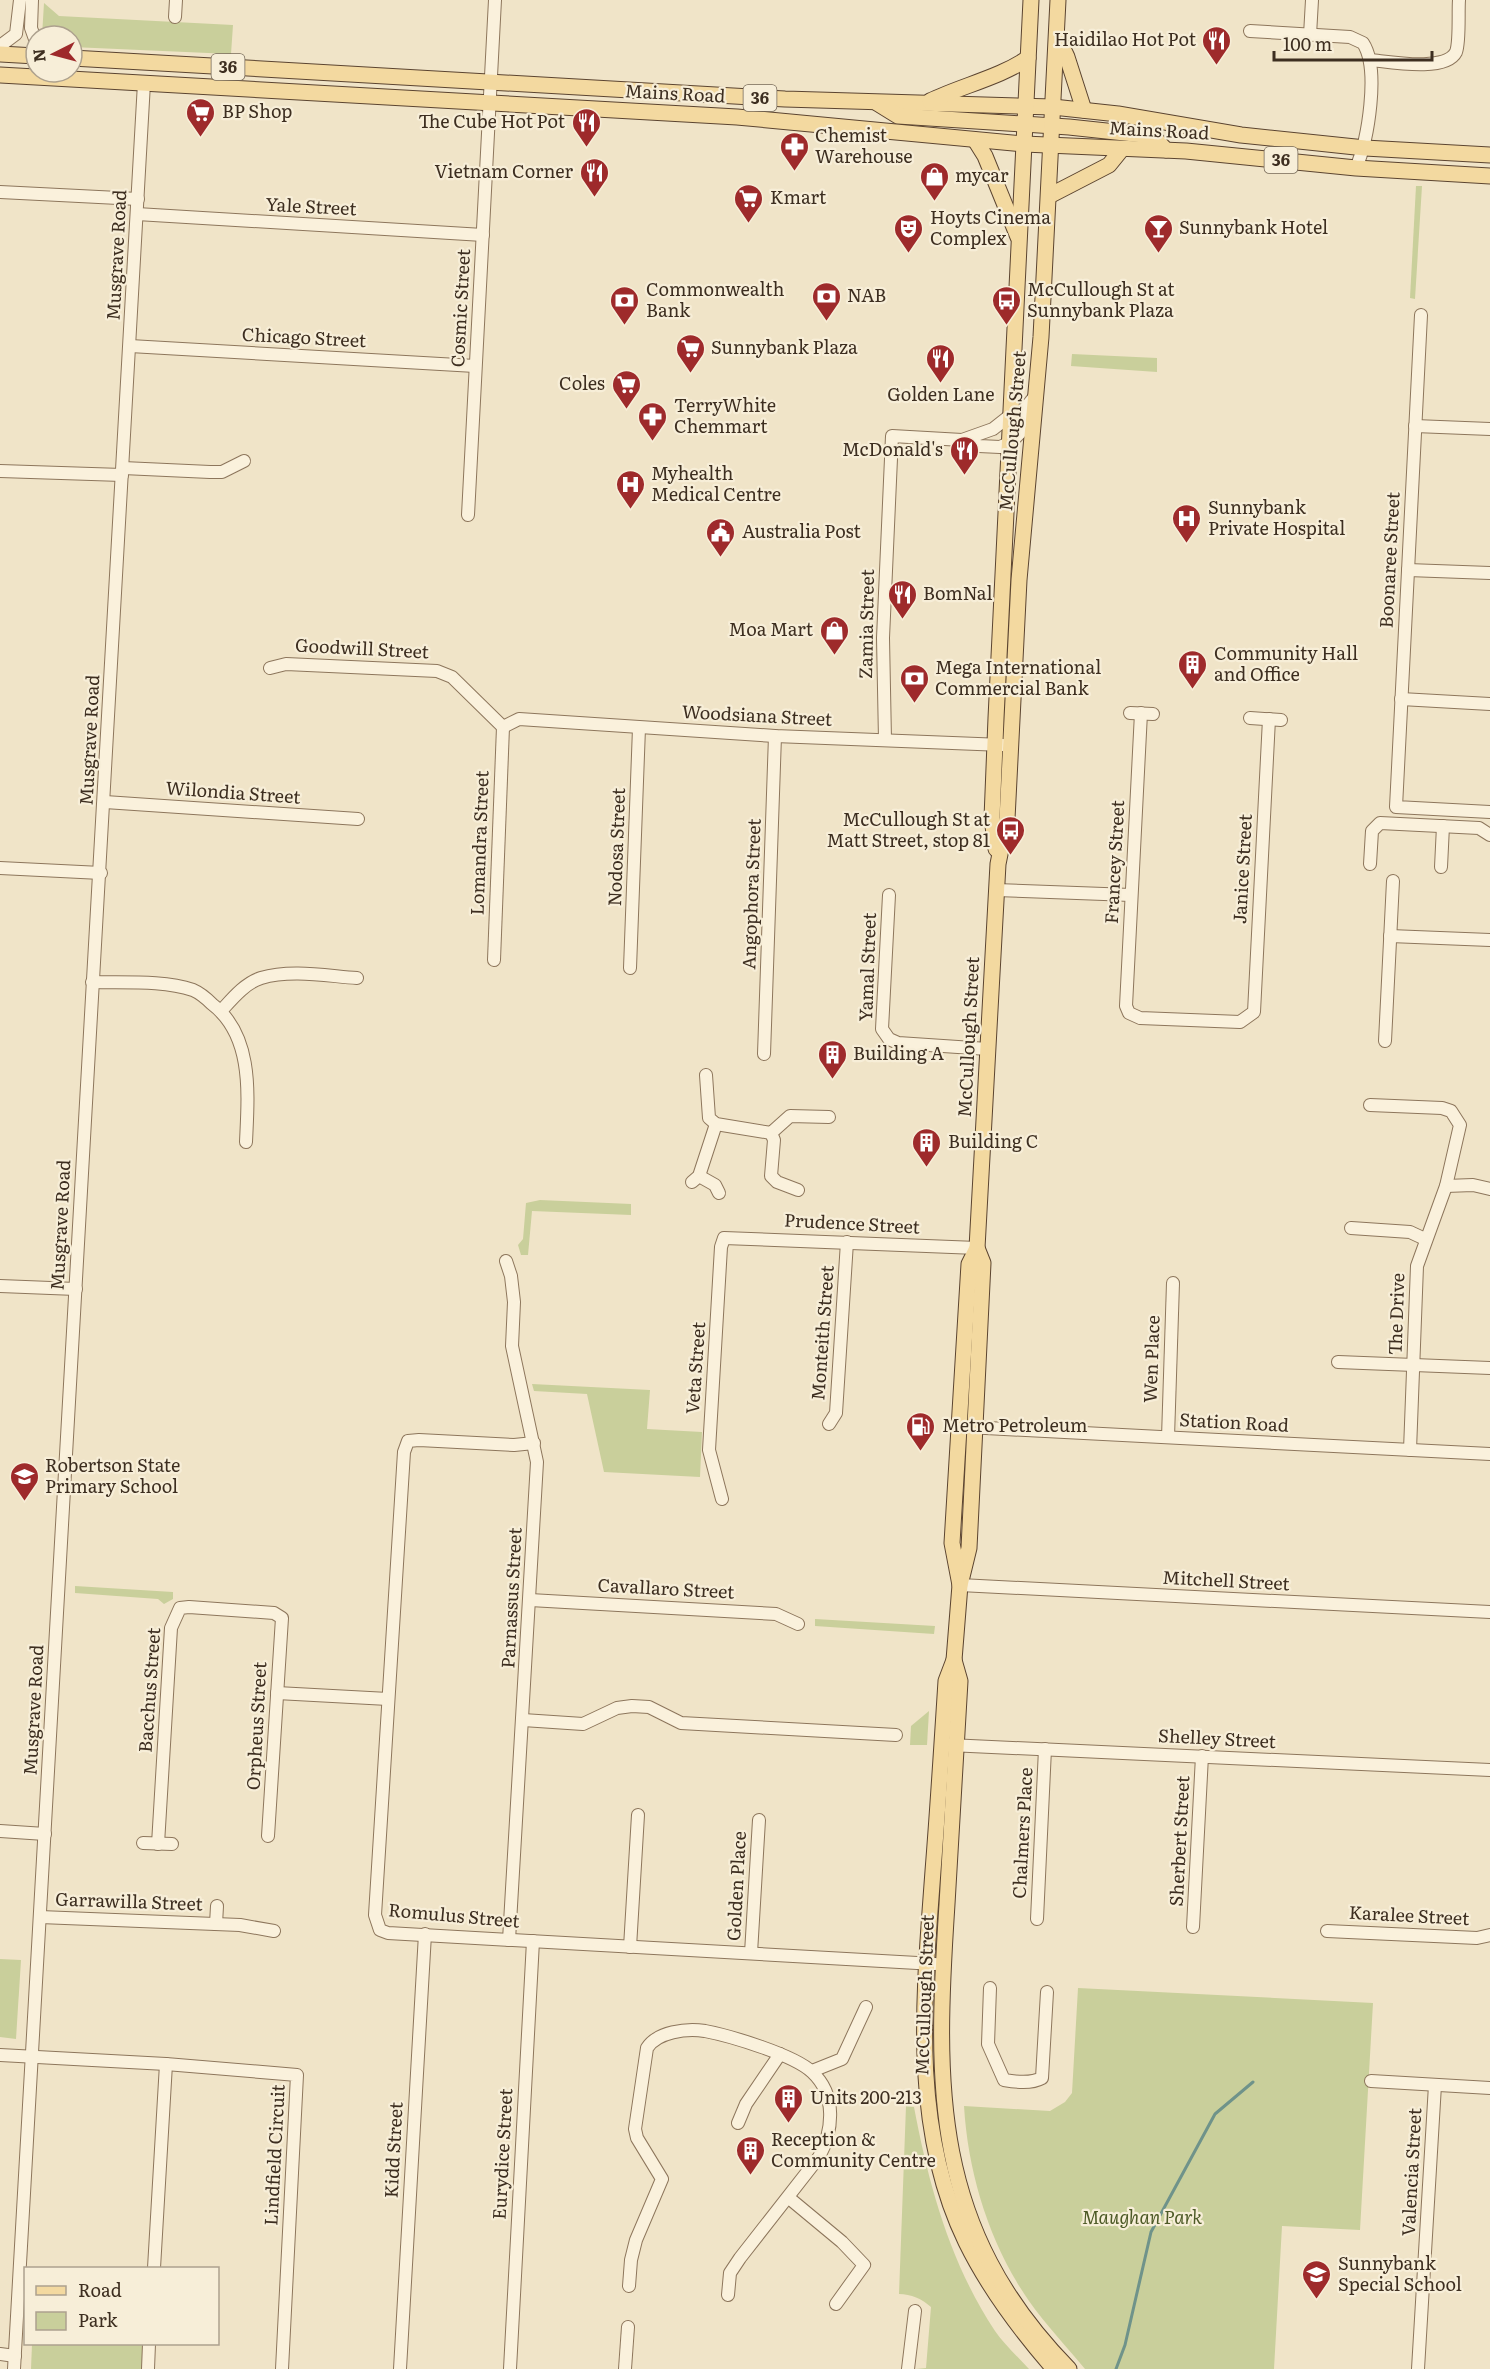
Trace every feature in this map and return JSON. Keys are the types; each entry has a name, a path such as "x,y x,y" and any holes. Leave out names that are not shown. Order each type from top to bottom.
{"main road":[{"name":"McCullough Street","path":"1003,745 1012,414 1031,0"},
{"name":"McCullough Street","path":"960,1585 952,1543 969,1264 977,1248 998,864 992,818 1003,745 1036,395 1049,196 1058,0"},
{"path":"1057,35 1067,57 1084,110"},
{"path":"0,54 24,55"},
{"path":"928,102 957,87 1015,66 1028,58"},
{"name":"Mains Road","path":"84,59 875,102 1026,105 1084,110 1215,132 1365,147 1490,155"},
{"name":"Mains Road","path":"0,75 737,117 1024,144 1166,150 1356,168 1490,176"},
{"path":"875,102 898,116 1052,126 1154,136 1166,150"},
{"path":"975,140 1019,240"},
{"path":"1049,196 1108,165 1122,148"},
{"name":"McCullough Street","path":"977,1248 983,1263 969,1548 960,1585 954,1660 960,1681 949,1744 926,1963 924,2058 927,2103 949,2195 966,2241 1008,2313 1054,2369"},
{"name":"McCullough Street","path":"949,1744 942,2091 948,2141 960,2194 977,2239 1028,2323 1069,2369"}],"street":[{"path":"0,46 15,34 20,0"},
{"path":"31,24 32,0"},
{"path":"176,0 176,18"},
{"name":"Cosmic Street","path":"468,515 495,0"},
{"path":"1310,35 1312,0"},
{"path":"1371,60 1433,64 1449,60 1456,51 1459,0"},
{"path":"1250,31 1359,40 1366,47 1371,60 1365,147 1356,168"},
{"name":"Musgrave Road","path":"14,2369 92,982 101,873 144,83"},
{"path":"0,192 138,199"},
{"name":"Yale Street","path":"137,214 483,235"},
{"name":"Boonaree Street","path":"1421,315 1396,807 1490,812"},
{"name":"Chicago Street","path":"130,346 475,366"},
{"path":"962,440 994,447 1011,442 1022,430 1026,406 1036,395"},
{"path":"962,440 993,429 1012,414"},
{"path":"1415,426 1490,429"},
{"name":"Zamia Street","path":"885,740 883,638 892,436 962,440"},
{"path":"0,471 222,472 244,461"},
{"path":"1408,570 1490,573"},
{"name":"Goodwill Street","path":"270,668 286,664 436,671 452,676 503,727"},
{"path":"1401,699 1490,704"},
{"name":"Francey Street","path":"1129,1013 1126,1006 1142,713"},
{"name":"Woodsiana Street","path":"503,727 519,718 775,736 1003,745"},
{"name":"Janice Street","path":"1129,1013 1140,1018 1240,1022 1248,1019 1254,1012 1275,720 1250,718"},
{"name":"Lomandra Street","path":"494,960 503,727"},
{"name":"Nodosa Street","path":"630,968 639,728"},
{"name":"Angophora Street","path":"764,1054 775,736"},
{"name":"Wilondia Street","path":"105,802 358,819"},
{"path":"1370,864 1372,831 1380,823 1479,828 1490,836"},
{"path":"1440,867 1443,826"},
{"path":"0,868 101,873"},
{"path":"1385,1041 1393,880"},
{"path":"996,890 1131,895"},
{"name":"Yamal Street","path":"889,895 882,1029 889,1039 898,1043 987,1048"},
{"path":"1390,936 1490,940"},
{"path":"221,1011 241,990 260,978 296,975 357,978"},
{"path":"92,982 166,985 195,991 221,1011 232,1027 245,1062 248,1097 246,1142"},
{"path":"706,1075 710,1118 716,1124 771,1133"},
{"name":"The Drive","path":"1370,1105 1442,1108 1451,1110 1460,1125 1459,1138 1446,1186 1417,1266 1410,1450"},
{"path":"771,1133 790,1116 829,1117"},
{"path":"716,1124 695,1179 716,1185 719,1193"},
{"path":"771,1133 774,1140 771,1176 777,1182 798,1190"},
{"path":"1446,1186 1473,1185 1490,1189"},
{"path":"1351,1228 1410,1232 1425,1239"},
{"name":"Prudence Street","path":"724,1238 977,1248"},
{"name":"Veta Street","path":"722,1499 709,1450 721,1247 724,1238"},
{"name":"Monteith Street","path":"829,1424 836,1413 847,1242"},
{"name":"Parnassus Street","path":"506,1261 511,1276 514,1302 512,1346 537,1462 509,1940"},
{"name":"Wen Place","path":"1168,1437 1173,1283"},
{"path":"0,1286 76,1289"},
{"path":"1338,1362 1490,1368"},
{"name":"Station Road","path":"959,1426 1490,1454"},
{"name":"Romulus Street","path":"534,1443 408,1441 404,1452 375,1915 380,1930 509,1940 943,1964"},
{"name":"Mitchell Street","path":"960,1585 1490,1612"},
{"name":"Cavallaro Street","path":"530,1600 776,1614 798,1624"},
{"name":"Bacchus Street","path":"158,1844 171,1628 180,1608 274,1613 282,1618"},
{"name":"Orpheus Street","path":"268,1836 282,1618"},
{"path":"277,1693 388,1699"},
{"path":"523,1720 583,1724 616,1708 632,1706 649,1707 681,1723 896,1734"},
{"name":"Shelley Street","path":"949,1744 1490,1770"},
{"name":"Chalmers Place","path":"1036,1919 1045,1749"},
{"name":"Sherbert Street","path":"1193,1927 1202,1756"},
{"path":"630,1947 638,1815"},
{"name":"Golden Place","path":"752,1953 759,1820"},
{"path":"0,1831 45,1834"},
{"path":"143,1843 172,1844"},
{"name":"Garrawilla Street","path":"216,1924 217,1906"},
{"name":"Garrawilla Street","path":"40,1917 216,1924 274,1931"},
{"name":"Karalee Street","path":"1327,1930 1477,1938 1490,1935"},
{"name":"Kidd Street","path":"400,2369 426,1934"},
{"name":"Eurydice Street","path":"510,2369 533,1941"},
{"path":"990,1988 988,2044 1004,2080 1011,2081 1035,2082 1042,2078 1047,1992"},
{"path":"812,2071 842,2059 866,2007"},
{"path":"629,2286 631,2260 636,2240 662,2179 637,2138 635,2129 647,2048 652,2040 661,2035 704,2031 780,2054 812,2071 828,2100 831,2118 828,2140 819,2157 730,2273 728,2295"},
{"path":"738,2123 746,2104 780,2054"},
{"name":"Lindfield Circuit","path":"0,2055 166,2064 297,2075 282,2369"},
{"path":"154,2267 166,2064"},
{"path":"1371,2081 1490,2088"},
{"name":"Valencia Street","path":"1418,2369 1435,2085"},
{"path":"789,2198 842,2241 864,2265 836,2304"},
{"path":"908,2369 915,2311"},
{"path":"625,2369 628,2327"},
{"path":"148,2369 149,2345"},
{"path":"0,2354 15,2356"}],"green space":[{"path":"44,3 59,16 233,25 231,54 84,48 84,24 43,24"},
{"path":"1416,186 1422,186 1415,299 1410,298"},
{"path":"1072,354 1157,358 1157,372 1071,366"},
{"path":"540,1200 631,1204 631,1215 532,1211 528,1255 521,1255 518,1245 523,1239 526,1203"},
{"path":"532,1384 650,1390 647,1429 702,1432 700,1477 604,1472 587,1394 534,1391"},
{"path":"75,1586 173,1592 173,1599 164,1604 158,1599 75,1593"},
{"path":"815,1619 935,1626 934,1634 815,1626"},
{"path":"929,1711 927,1745 910,1745 911,1726"},
{"path":"0,1959 21,1960 16,2039 0,2037"},
{"name":"Maughan Park","path":"1078,1988 1373,2003 1360,2230 1282,2226 1274,2369 1085,2369 1029,2301 1003,2256 992,2233 976,2183 966,2132 964,2106 1050,2111 1065,2102 1072,2093"},
{"path":"906,2106 914,2107 934,2195 965,2278 995,2331 1029,2369 916,2369 926,2368 931,2307 916,2298 899,2294"},
{"path":"32,2345 144,2345 143,2369 31,2369"}],"waterway":[{"path":"1116,2369 1125,2345 1151,2232 1215,2114 1253,2082"}],"place":[{"name":"Haidilao Hot Pot","path":"1217,66"},
{"name":"BP Shop","path":"201,138"},
{"name":"The Cube Hot Pot","path":"586,148"},
{"name":"Chemist Warehouse","path":"794,172"},
{"name":"Vietnam Corner","path":"594,198"},
{"name":"mycar","path":"934,202"},
{"name":"Kmart","path":"749,224"},
{"name":"Hoyts Cinema Complex","path":"909,254"},
{"name":"Sunnybank Hotel","path":"1158,254"},
{"name":"NAB","path":"826,322"},
{"name":"Commonwealth Bank","path":"625,326"},
{"name":"McCullough St at Sunnybank Plaza","path":"1006,326"},
{"name":"Sunnybank Plaza","path":"690,374"},
{"name":"Golden Lane","path":"941,384"},
{"name":"Coles","path":"626,410"},
{"name":"TerryWhite Chemmart","path":"653,442"},
{"name":"McDonald's","path":"964,476"},
{"name":"Myhealth Medical Centre","path":"630,510"},
{"name":"Sunnybank Private Hospital","path":"1187,544"},
{"name":"Australia Post","path":"721,558"},
{"name":"BomNal","path":"902,620"},
{"name":"Moa Mart","path":"834,656"},
{"name":"Community Hall and Office","path":"1193,690"},
{"name":"Mega International Commercial Bank","path":"914,704"},
{"name":"McCullough St at Matt Street, stop 81","path":"1011,856"},
{"name":"Building A","path":"832,1080"},
{"name":"Building C","path":"927,1168"},
{"name":"Metro Petroleum","path":"921,1452"},
{"name":"Robertson State Primary School","path":"24,1502"},
{"name":"Units 200-213","path":"789,2124"},
{"name":"Reception & Community Centre","path":"750,2176"},
{"name":"Sunnybank Special School","path":"1317,2300"}]}
